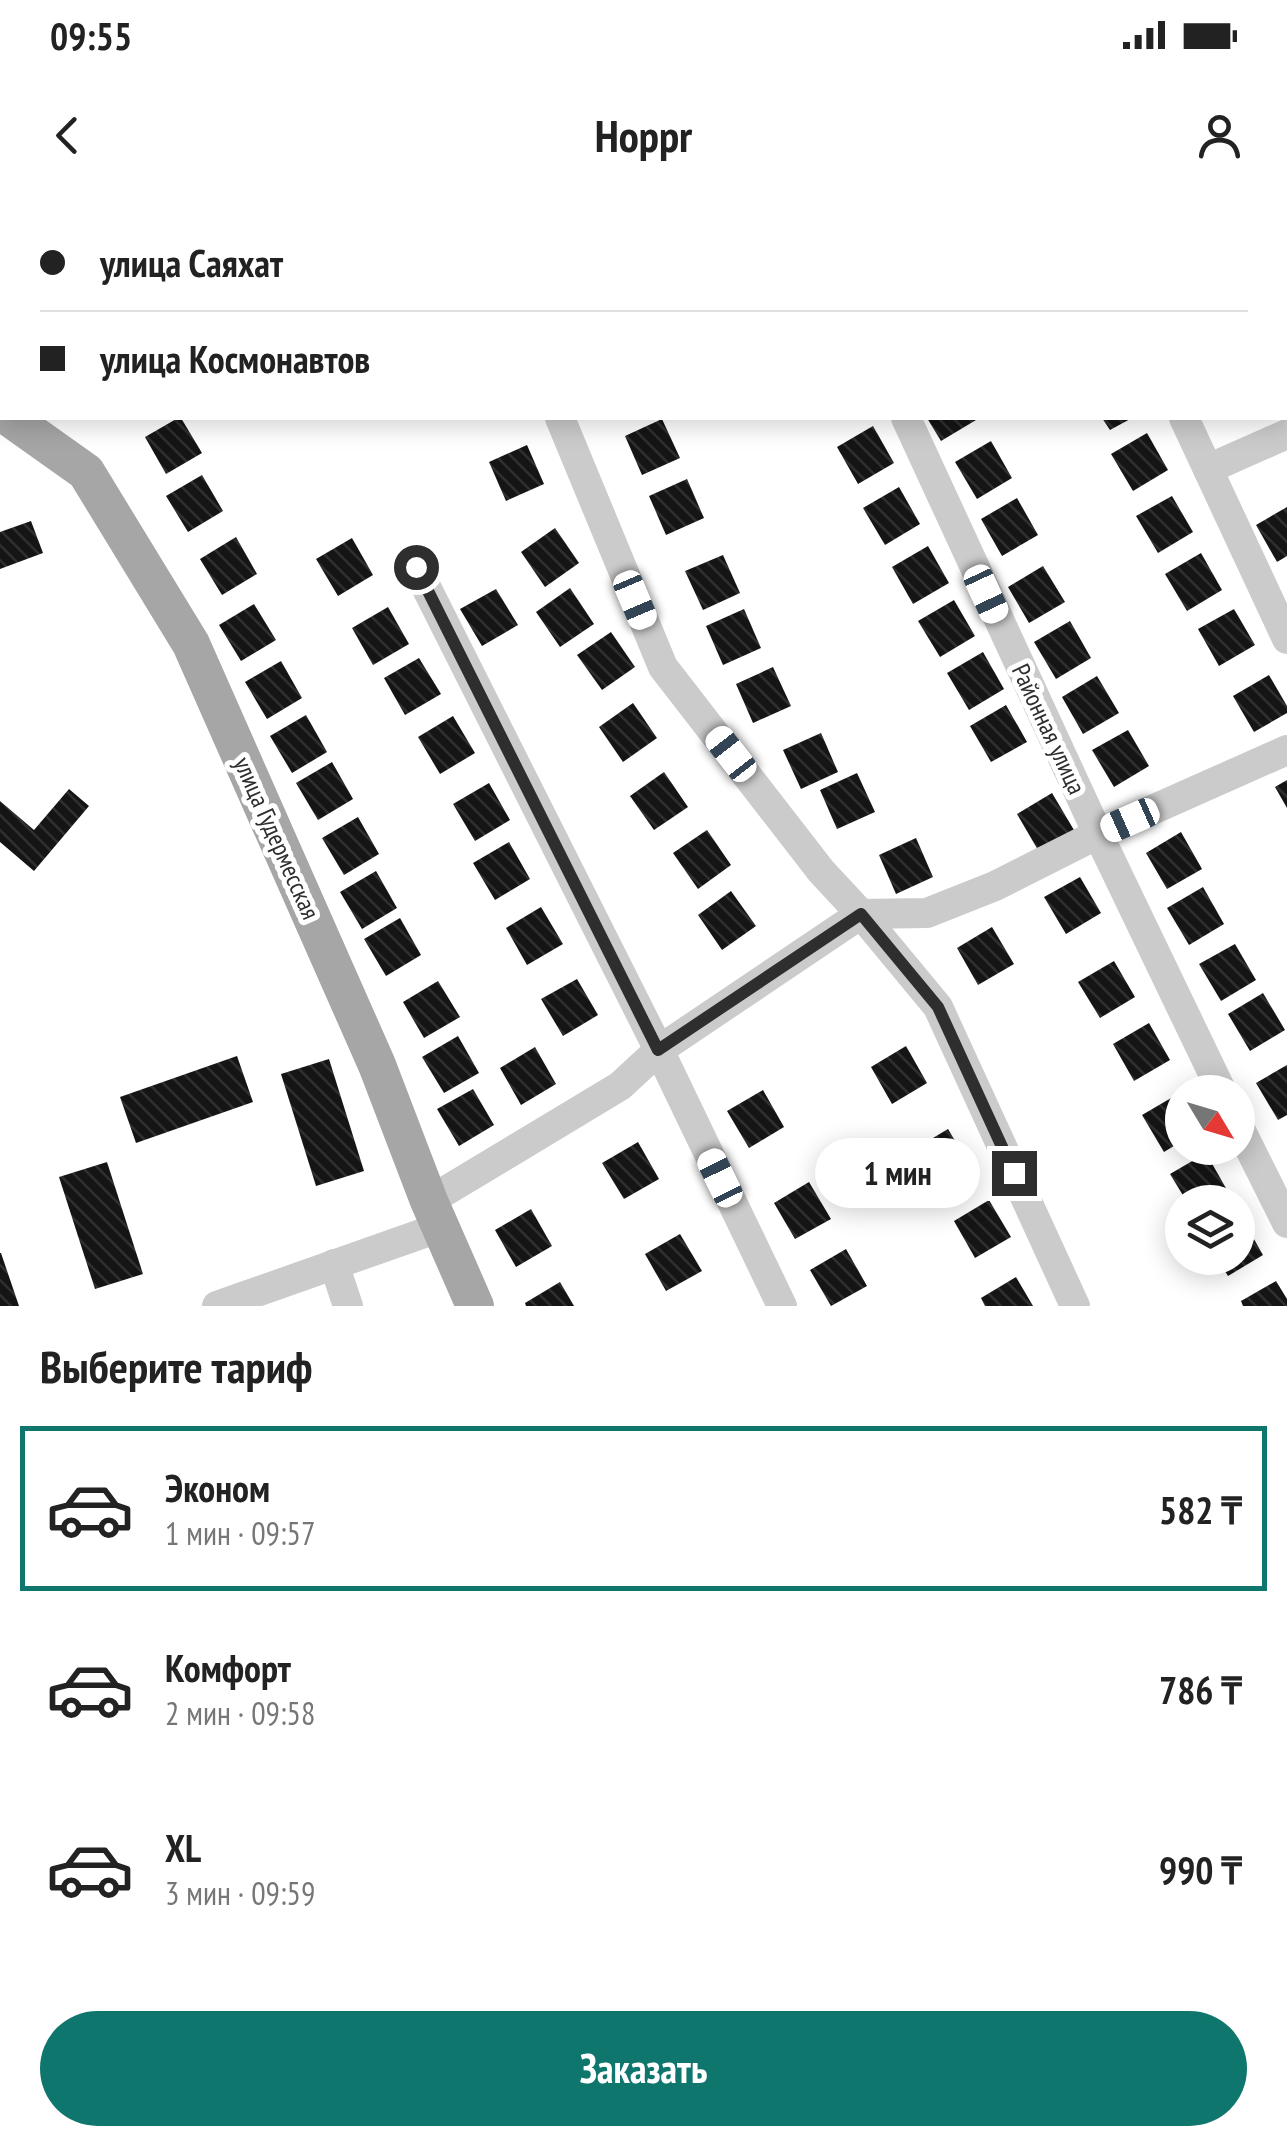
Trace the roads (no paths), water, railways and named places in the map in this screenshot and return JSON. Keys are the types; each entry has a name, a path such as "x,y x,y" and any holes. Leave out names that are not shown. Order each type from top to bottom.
{"main road":[{"name":"улица Гудермесская","path":"13,420 86,472 191,644 378,1065 475,1306"}],"street":[{"path":"561,420 663,667 821,871 938,1007 1075,1306"},
{"name":"Районная улица","path":"907,420 1214,1075"},
{"path":"1185,420 1287,638"},
{"path":"1208,469 1287,434"},
{"path":"416,567 782,1306"},
{"path":"217,1306 334,1264 435,1214 620,1086 658,1050 861,914 927,913 994,886 1098,834 1287,750"},
{"path":"1255,1159 1287,1222"},
{"path":"334,1264 348,1306"}]}
